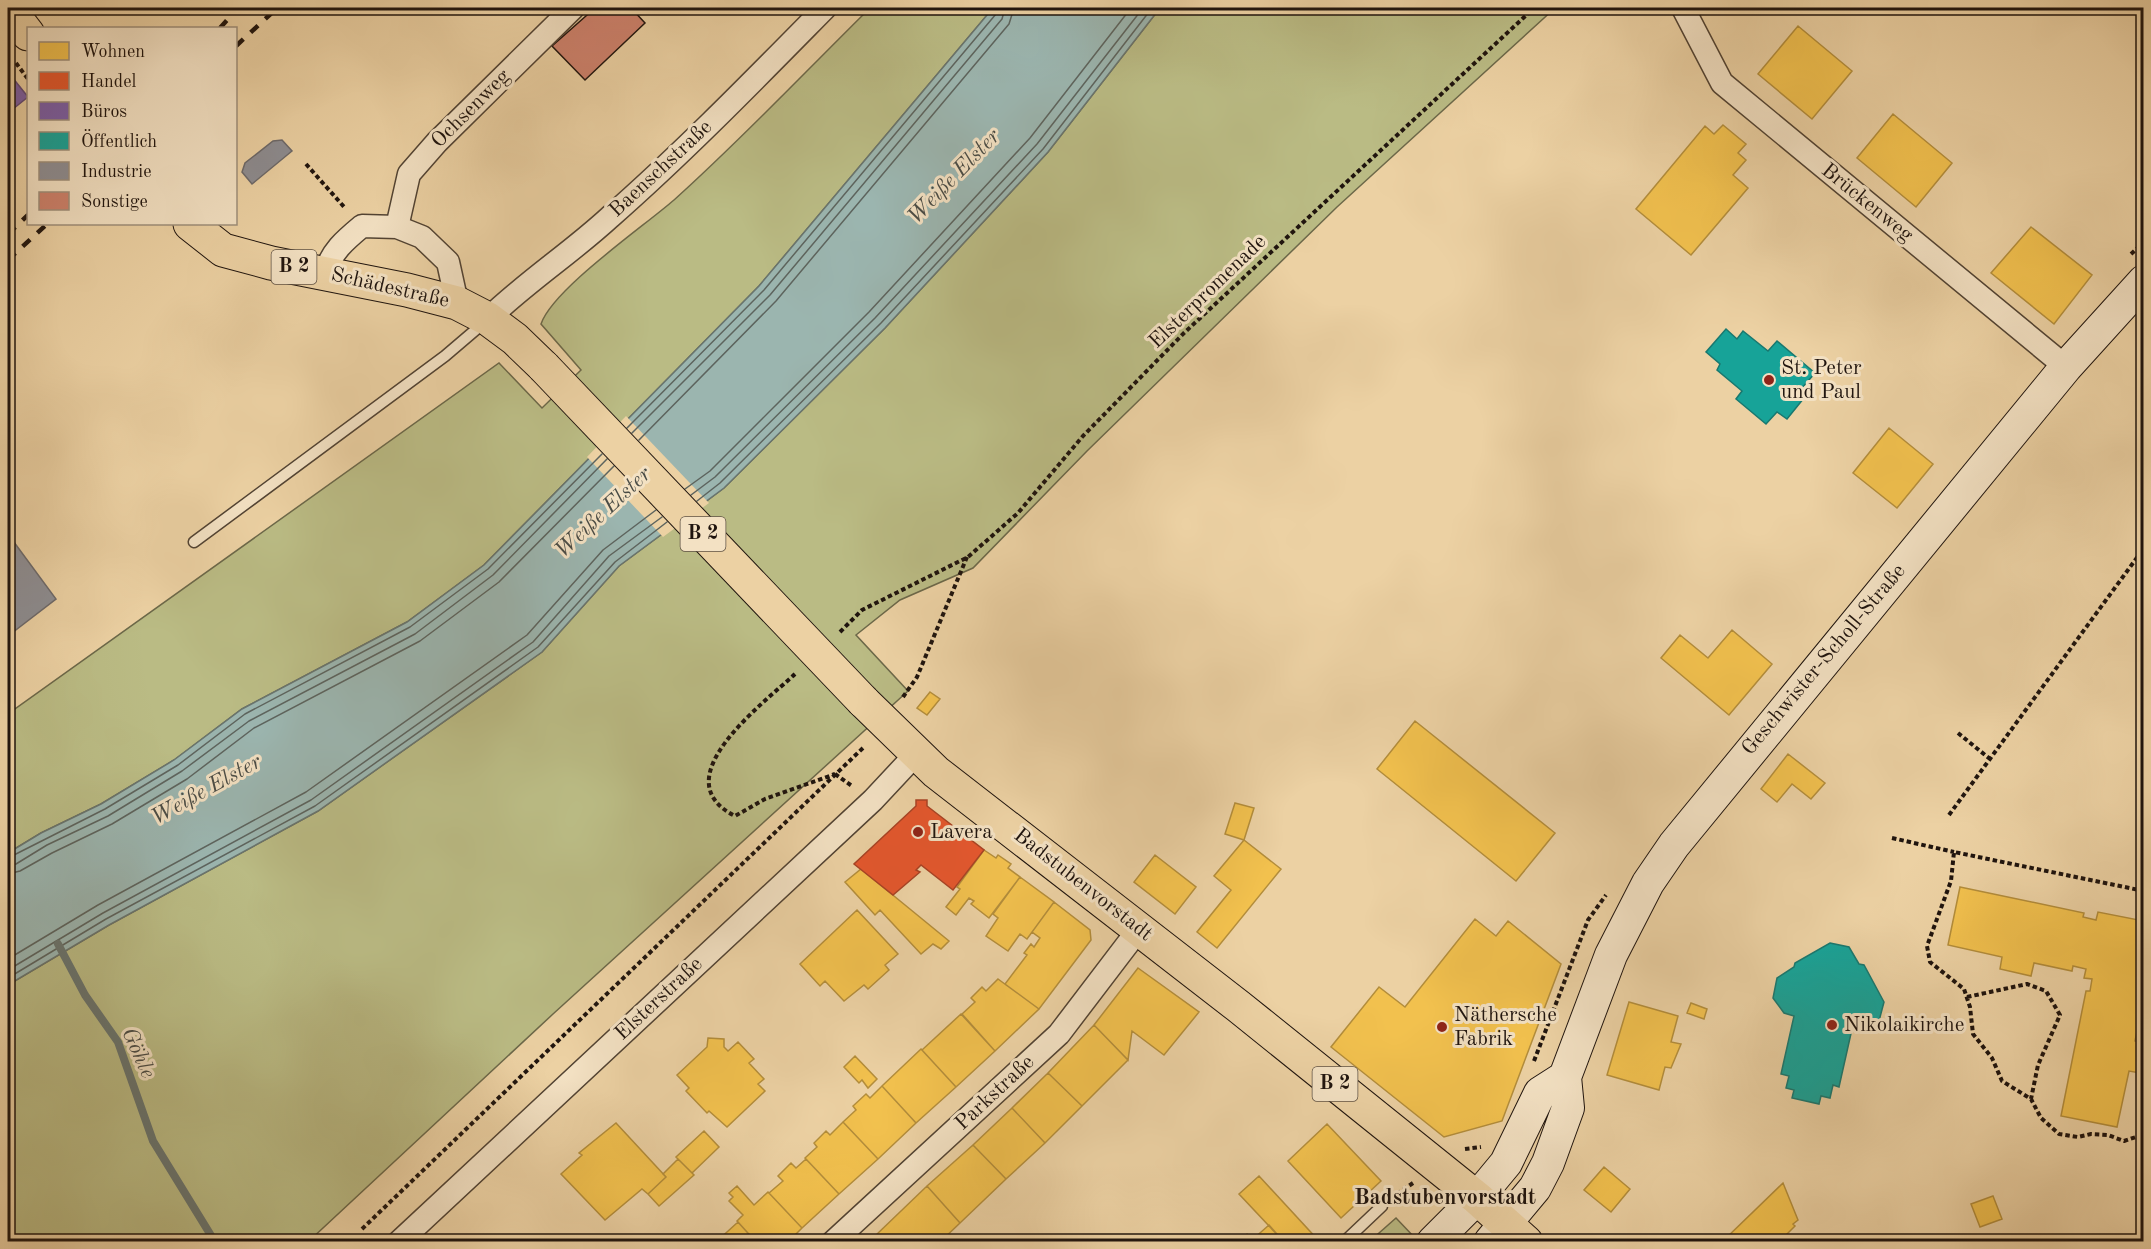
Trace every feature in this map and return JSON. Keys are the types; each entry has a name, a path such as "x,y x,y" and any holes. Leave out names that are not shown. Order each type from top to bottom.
{"main road":[{"path":"8,8 22,48"},
{"name":"Schädestraße","path":"191,225 223,250 271,263 457,303 488,319 515,339 544,367"},
{"name":"Badstubenvorstadt","path":"544,367 862,701 916,754 1139,928 1477,1198 1508,1236"}],"street":[{"name":"Ochsenweg","path":"397,227 409,174 438,142 573,8"},
{"name":"Baenschstraße","path":"488,319 650,182 825,8"},
{"name":"Brückenweg","path":"1686,15 1722,83 2066,367"},
{"path":"325,273 330,257 337,246 362,226 397,227 422,237 448,262 457,303"},
{"name":"Geschwister-Scholl-Straße","path":"1508,1236 1535,1188 1559,1136 1568,1108 1565,1077 1616,945 1648,883 1674,845 2066,367 2144,281"},
{"name":"Elsterstraße","path":"399,1242 873,800 916,754"},
{"name":"Parkstraße","path":"833,1242 1059,1034 1139,928"},
{"path":"1433,1242 1477,1198 1517,1144 1540,1093 1565,1077"}],"lane":[{"path":"194,542 426,371 488,319"},
{"path":"1344,1242 1382,1206"}],"path":[{"name":"Elsterpromenade","path":"837,635 862,610 968,557 1018,513 1083,436 1184,333 1534,8"},
{"path":"22,48 27,74"},
{"path":"306,164 362,226"},
{"path":"1949,815 2144,548"},
{"path":"901,700 917,677 968,557"},
{"path":"802,668 741,725 717,752 709,775 708,786 715,799 726,811 735,816 765,799 835,774"},
{"path":"1958,733 1990,759"},
{"path":"362,1229 870,741"},
{"path":"1892,837 2144,891"},
{"path":"1954,852 1952,880 1927,946 1930,962 1964,989 1973,1034 1992,1058 2002,1081 2031,1099 2042,1118 2059,1134 2078,1137 2091,1134 2108,1135 2124,1141 2139,1136 2144,1131"},
{"path":"1967,997 2027,984 2046,991 2060,1015 2038,1065 2031,1099"}],"green space":[{"path":"870,8 993,8 759,286 484,565 407,622 242,709 174,760 101,804 41,833 8,853 8,714 499,363 542,408 581,370 541,324 562,294 600,259 699,177"},
{"path":"1160,8 1555,8 1337,207 1087,451 973,568 900,600 856,635 908,691 553,1014 309,1241 8,1242 8,985 109,925 318,811 542,652 619,566 724,488 885,328 1048,152"},
{"path":"1396,1218 1416,1239 1414,1241 1370,1241"}],"water":[{"name":"Weiße Elster","path":"993,8 1160,8 1048,152 885,328 724,488 619,566 542,652 318,811 109,925 8,985 8,853 41,833 101,804 174,760 242,709 407,622 484,565 759,286"}],"pier":[{"path":"626,416 709,503 663,537 587,457"}],"building: Wohnen":[{"path":"1798,26 1852,71 1812,119 1758,74"},
{"path":"1893,114 1952,163 1916,207 1857,158"},
{"path":"1723,125 1746,144 1738,153 1746,160 1733,175 1748,188 1691,255 1636,209 1705,126 1714,134"},
{"path":"2031,227 2092,275 2054,324 1991,273"},
{"path":"1889,428 1933,464 1897,508 1853,473"},
{"path":"1732,630 1772,664 1729,715 1661,658 1680,635 1708,658"},
{"path":"930,692 940,699 927,715 917,708"},
{"path":"1415,721 1555,833 1516,881 1377,769"},
{"path":"1788,754 1825,783 1811,799 1792,784 1777,802 1761,789"},
{"path":"1235,803 1254,808 1244,840 1225,834"},
{"path":"1244,840 1281,869 1217,948 1197,932 1231,890 1214,876"},
{"path":"984,850 996,858 998,855 1011,864 1008,868 1020,877 989,918 971,904 974,901 969,898 956,915 946,907 960,889 957,887"},
{"path":"1155,855 1196,887 1175,914 1134,882"},
{"path":"861,869 949,941 941,949 933,944 921,954 880,910 875,915 845,882"},
{"path":"1020,877 1054,902 1027,939 1020,934 1008,951 986,936 998,918 993,914"},
{"path":"1960,887 2084,913 2083,917 2096,920 2098,912 2144,921 2144,990 2140,1001 2143,1002 2135,1041 2144,1043 2144,1056 2140,1073 2129,1071 2117,1127 2061,1116 2086,991 2090,991 2092,979 2084,978 2086,969 2073,966 2072,971 2034,963 2031,976 2000,969 2002,957 1948,945"},
{"path":"1054,902 1090,930 1091,940 1039,1009 1005,984 1027,955 1024,953 1031,944 1034,947 1040,938 1032,932"},
{"path":"857,910 898,954 885,965 889,970 868,989 864,985 844,1001 825,981 820,986 800,964"},
{"name":"Näthersche Fabrik","path":"1475,919 1496,936 1508,921 1561,964 1502,1121 1444,1137 1331,1047 1379,987 1405,1007"},
{"path":"1138,968 1199,1012 1164,1055 1132,1031 1128,1060 1094,1025"},
{"path":"998,979 1039,1009 995,1051 962,1014 975,1002 971,998 982,987 986,991"},
{"path":"1629,1002 1678,1016 1671,1042 1681,1044 1671,1068 1665,1067 1659,1090 1607,1075"},
{"path":"1691,1003 1707,1009 1704,1019 1687,1013"},
{"path":"961,1014 995,1051 956,1087 922,1050"},
{"path":"1094,1025 1128,1060 1082,1106 1048,1073"},
{"path":"708,1038 724,1039 724,1047 728,1051 738,1042 754,1059 749,1063 764,1079 758,1084 765,1091 727,1127 709,1111 707,1113 686,1091 689,1088 677,1075 707,1047"},
{"path":"921,1049 956,1087 916,1123 882,1086"},
{"path":"855,1056 877,1079 868,1088 862,1080 859,1083 844,1067"},
{"path":"1048,1073 1082,1106 1045,1143 1012,1108"},
{"path":"882,1086 916,1123 878,1159 843,1122 856,1110 853,1106 866,1094 870,1098"},
{"path":"1012,1108 1045,1143 1006,1179 973,1145"},
{"path":"843,1122 878,1159 839,1194 805,1158 817,1147 814,1143 826,1131 830,1135"},
{"path":"616,1123 666,1177 648,1194 642,1189 605,1220 561,1174 582,1155 579,1153"},
{"path":"1327,1124 1381,1181 1341,1218 1288,1161"},
{"path":"704,1131 719,1147 692,1173 676,1157"},
{"path":"973,1145 1006,1179 960,1223 927,1186"},
{"path":"678,1159 694,1175 659,1206 648,1194 666,1177 663,1174"},
{"path":"806,1159 839,1194 802,1228 769,1193 783,1181 778,1176 791,1163 796,1168"},
{"path":"1604,1167 1630,1189 1611,1212 1584,1190"},
{"path":"1259,1176 1318,1240 1317,1242 1284,1242 1239,1194"},
{"path":"1783,1183 1798,1220 1779,1242 1722,1242"},
{"path":"737,1186 754,1205 768,1192 802,1228 788,1242 756,1242 737,1221 743,1215 729,1201 733,1197 729,1193"},
{"path":"927,1186 960,1223 940,1242 882,1242 876,1235"},
{"path":"1993,1196 2002,1219 1980,1227 1971,1204"},
{"path":"738,1222 756,1242 716,1242"},
{"path":"1269,1225 1284,1242 1239,1242 1247,1234 1252,1240"}],"building: Handel":[{"path":"916,800 927,800 927,806 984,850 953,890 921,865 916,870 920,872 893,895 854,864 916,806"}],"building: Büros":[{"path":"8,72 27,98 8,113"}],"building: Öffentlich":[{"name":"St. Peter und Paul","path":"1726,329 1737,339 1743,331 1768,351 1777,341 1815,373 1802,388 1808,393 1787,419 1777,412 1766,424 1736,399 1742,391 1717,370 1720,364 1706,352"},
{"name":"Nikolaikirche","path":"1830,943 1849,947 1859,964 1864,965 1884,1002 1879,1021 1862,1031 1852,1029 1839,1087 1833,1085 1830,1098 1821,1096 1819,1104 1792,1098 1794,1090 1786,1088 1789,1076 1781,1074 1794,1016 1784,1013 1773,998 1777,978 1794,967 1795,963"}],"building: Industrie":[{"path":"282,140 292,151 252,184 242,172 245,163 273,141"},
{"path":"8,534 56,599 8,636"}],"building: Sonstige":[{"path":"595,8 631,8 645,23 585,80 552,46"}],"waterway":[{"name":"Göhle","path":"58,944 85,995 118,1042 153,1141 215,1242"}],"railway":[{"path":"221,27 238,8"},
{"path":"237,45 277,8"},
{"path":"8,234 27,216"},
{"path":"8,260 46,225"}],"place":[{"name":"St. Peter und Paul","path":"1769,380"},
{"name":"Lavera","path":"918,832"},
{"name":"Nikolaikirche","path":"1832,1025"},
{"name":"Näthersche Fabrik","path":"1442,1027"}],"district":[{"name":"Badstubenvorstadt","path":"1445,1198"}]}
